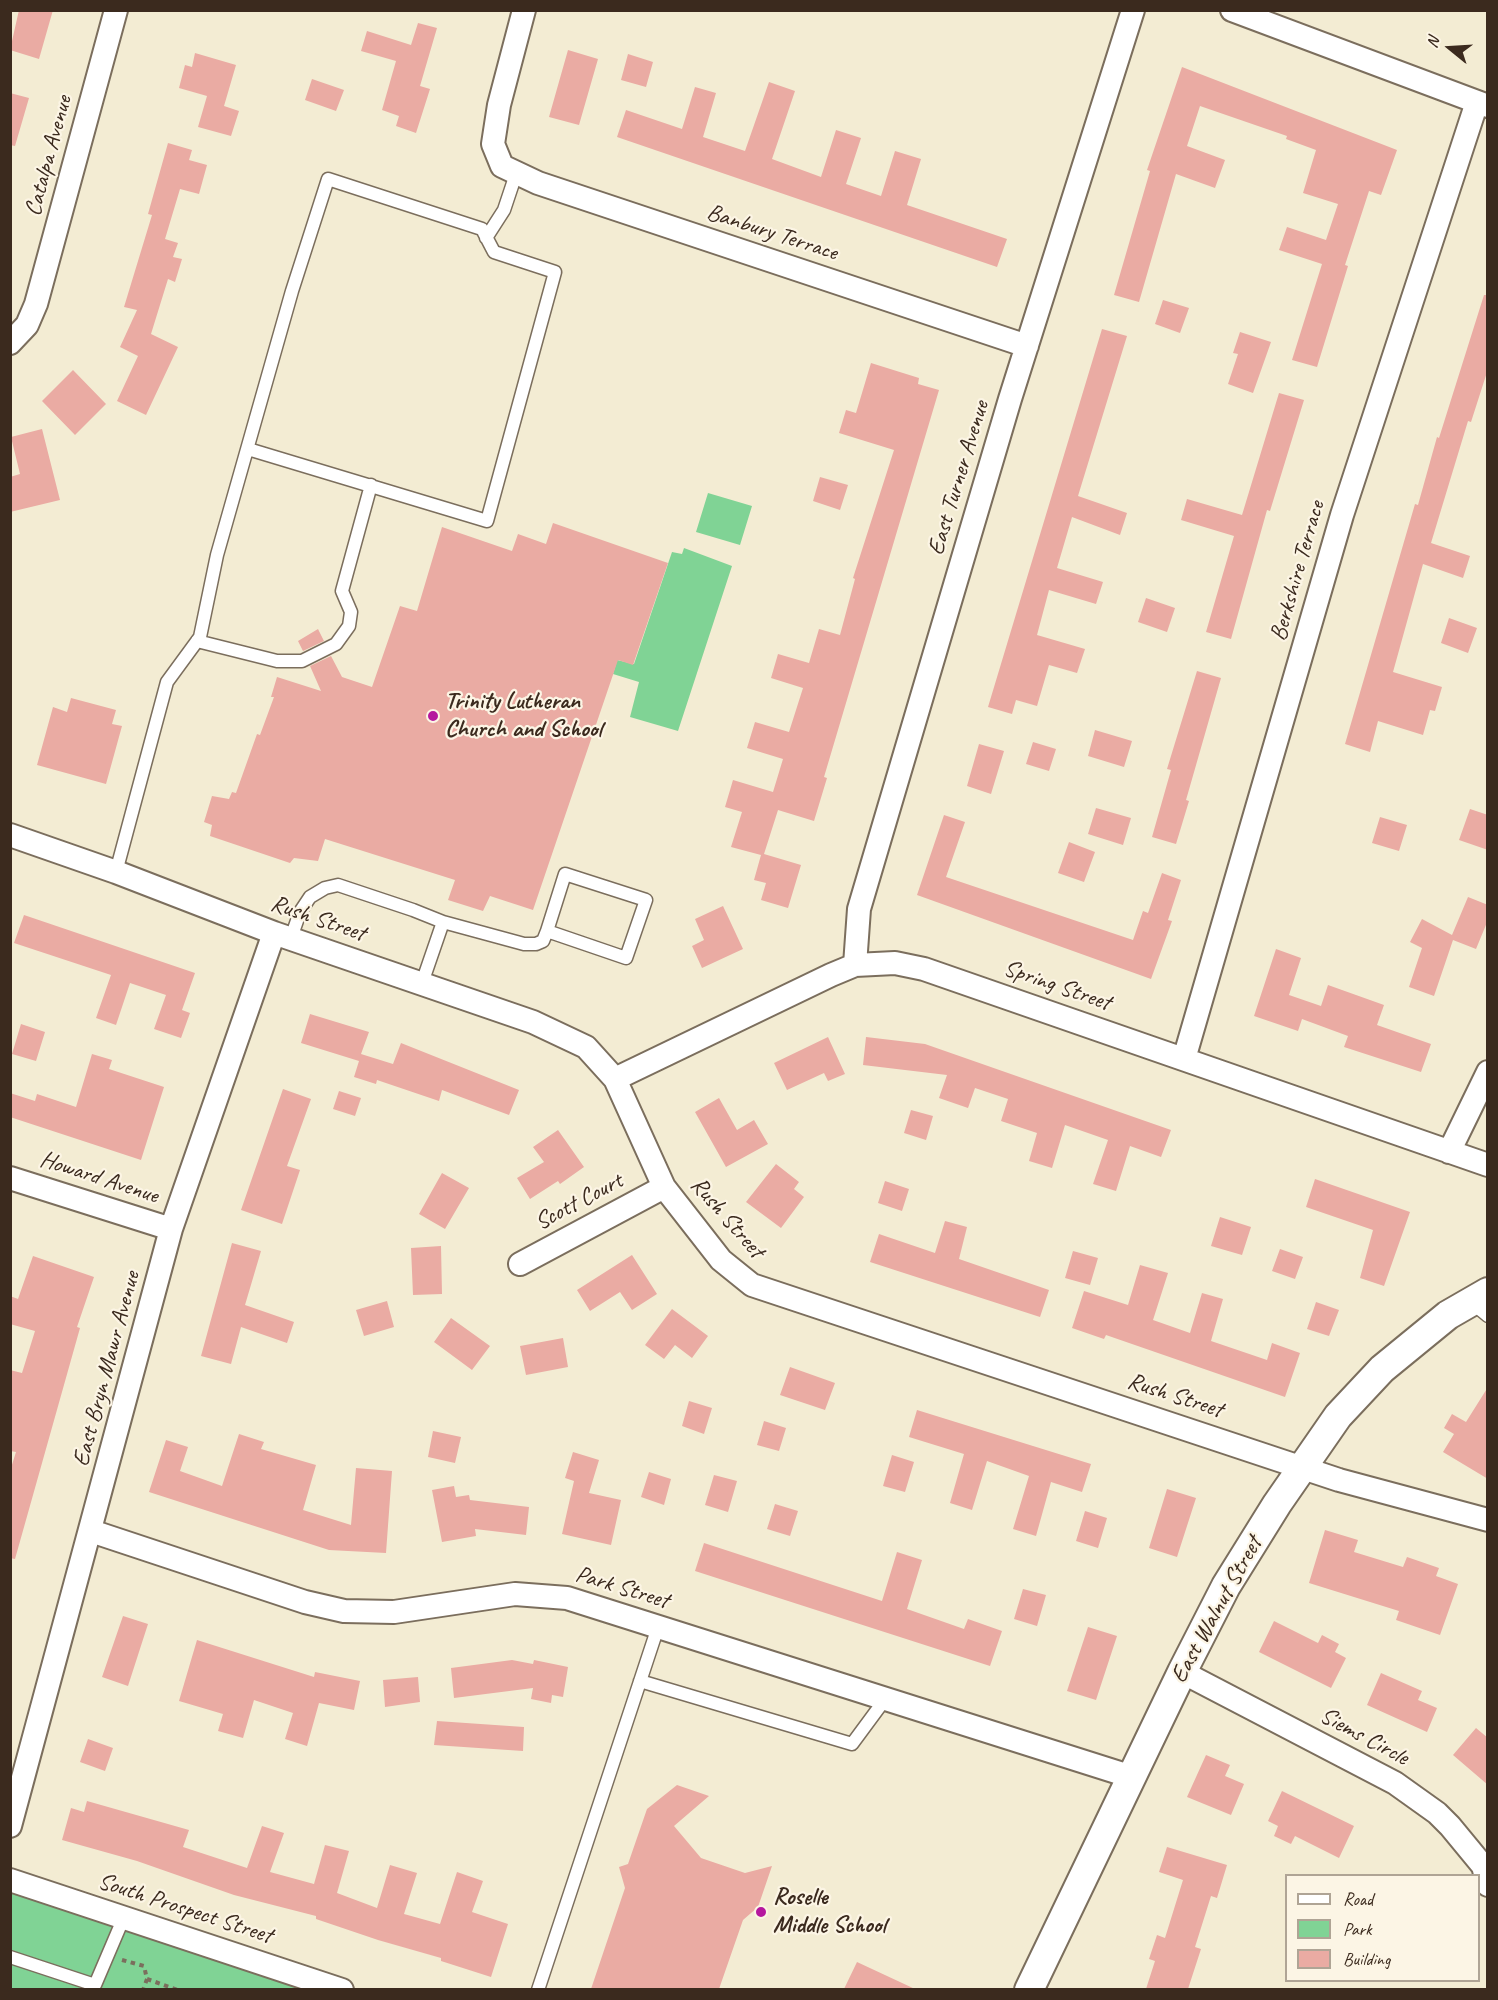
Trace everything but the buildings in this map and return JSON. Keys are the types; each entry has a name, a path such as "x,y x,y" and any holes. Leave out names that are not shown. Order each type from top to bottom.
{"street":[{"name":"Catalpa Avenue","path":"10,343 27,324 36,304 116,10"},
{"path":"509,170 493,144 499,105 524,10"},
{"name":"East Turner Avenue","path":"855,966 859,909 1027,346 1133,10"},
{"path":"1232,10 1482,104"},
{"name":"Berkshire Terrace","path":"1184,1059 1342,515 1482,104"},
{"name":"Banbury Terrace","path":"509,170 1027,346"},
{"name":"Rush Street","path":"10,835 116,872 282,936 557,1032 586,1047 615,1079 664,1187 721,1260 752,1285 1340,1480 1488,1520"},
{"name":"East Bryn Mawr Avenue","path":"10,1826 171,1229 282,936"},
{"name":"Spring Street","path":"615,1079 785,996 855,966 895,963 924,969 1488,1165"},
{"path":"1449,1152 1488,1072"},
{"name":"Howard Avenue","path":"10,1178 171,1229"},
{"name":"Scott Court","path":"520,1264 664,1187"},
{"name":"East Walnut Street","path":"1029,1989 1129,1776 1226,1586 1302,1466 1338,1416 1382,1369 1448,1315 1482,1303"},
{"name":"Park Street","path":"91,1531 305,1602 344,1611 394,1612 487,1597 537,1595 567,1599 1129,1776"},
{"name":"Siems Circle","path":"1182,1672 1395,1783 1437,1813 1450,1826 1483,1866 1488,1885"},
{"name":"South Prospect Street","path":"10,1880 342,1989"}],"lane":[{"path":"486,238 504,210 509,170"},
{"path":"116,872 167,681 197,641 217,555 292,291 328,179 482,229 494,252 555,272 487,521 248,449"},
{"path":"197,641 277,661 302,661 336,644 349,626 351,612 342,591 370,485"},
{"path":"282,936 310,897 325,888 338,885 443,922 524,944 536,944 543,941 565,874 646,900 626,958 547,931"},
{"path":"422,983 443,922"},
{"path":"538,1989 658,1627"},
{"path":"640,1681 852,1744 885,1698"},
{"path":"10,1957 95,1985 124,1917"}],"path":[{"path":"143,1989 147,1979 178,1989"}],"green space":[{"path":"708,493 752,506 740,545 696,532"},
{"path":"684,548 732,566 678,731 630,717 639,682 613,674 617,660 634,664 672,552 682,554"},
{"path":"11,1881 341,1989 11,1989"}],"place":[{"name":"Trinity Lutheran Church and School","path":"433,716"},
{"name":"Roselle Middle School","path":"761,1912"}]}
